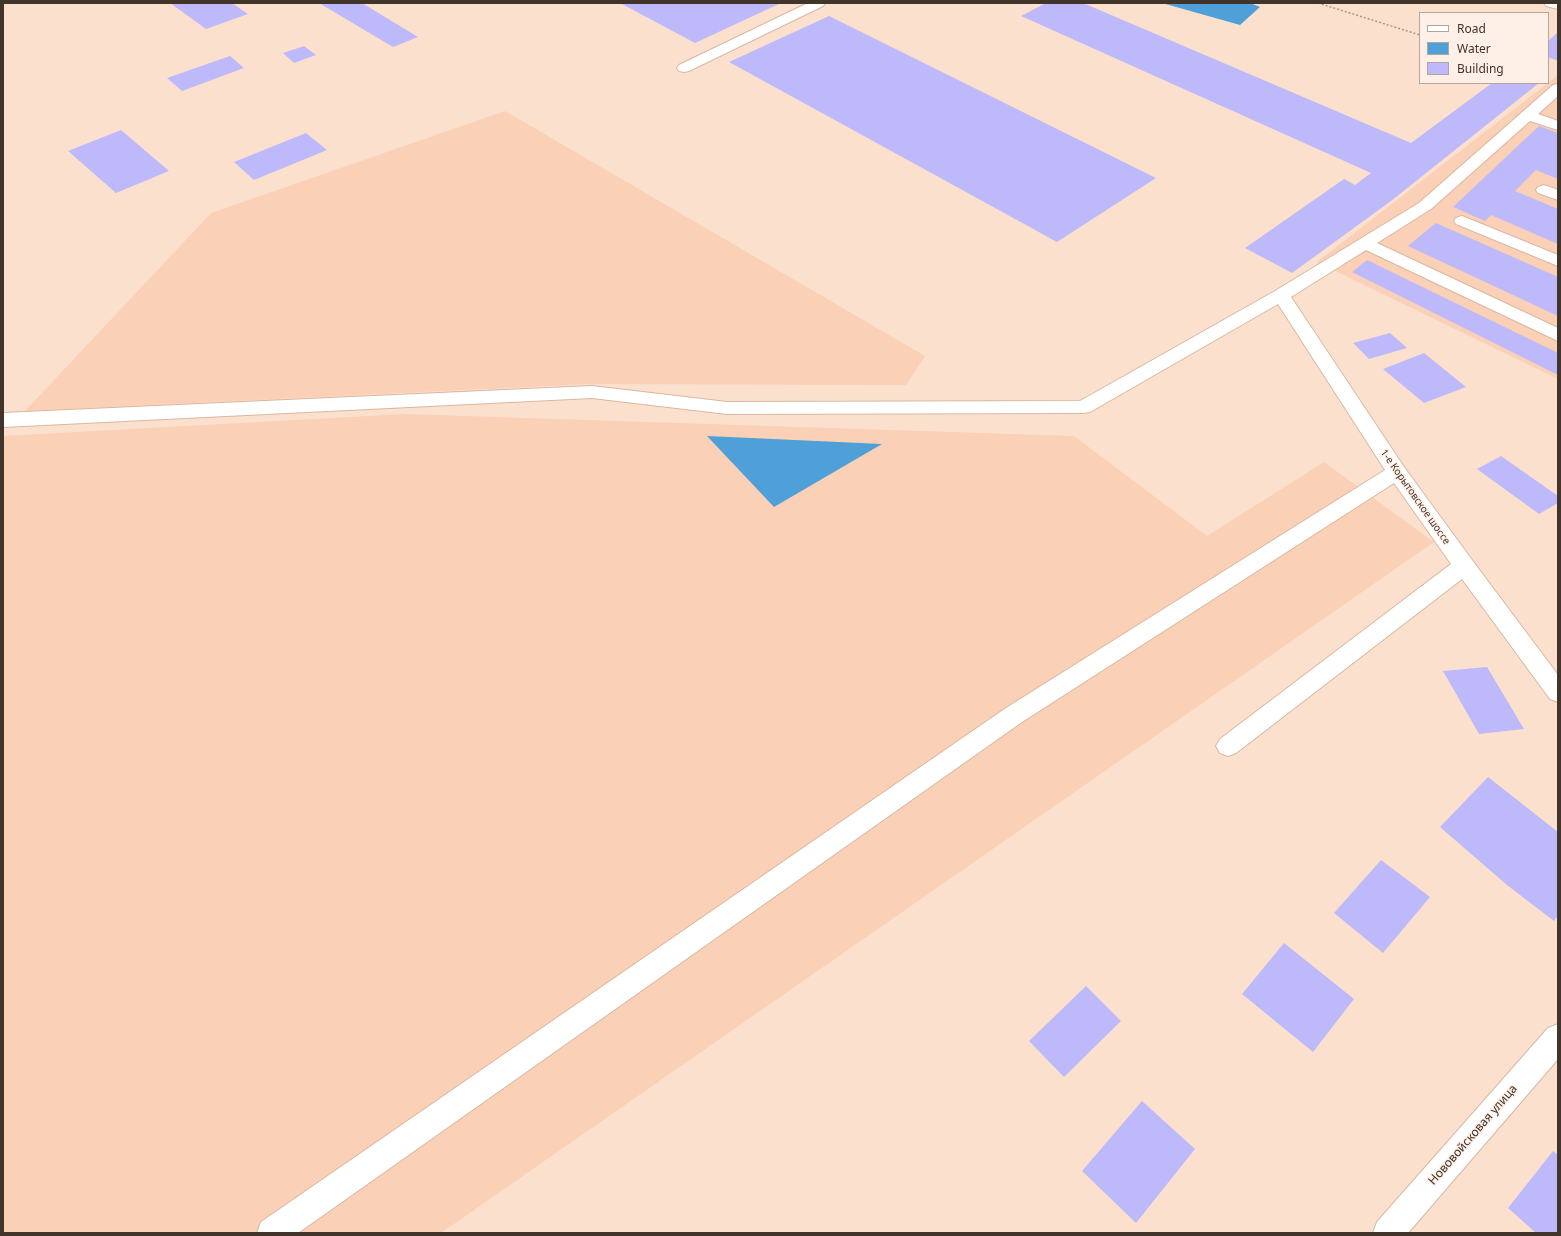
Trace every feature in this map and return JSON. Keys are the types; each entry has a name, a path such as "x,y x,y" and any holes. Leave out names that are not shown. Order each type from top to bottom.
{"street":[{"path":"684,68 818,3"},
{"path":"1551,3 1558,5"},
{"path":"3,420 592,392 727,408 1083,408 1281,296 1425,206 1558,88"},
{"path":"1528,115 1558,126"},
{"path":"1462,221 1558,261"},
{"path":"1365,243 1558,335"},
{"name":"1-е Корытовское шоссе","path":"1281,296 1397,472 1464,566 1558,692"},
{"path":"272,1233 1014,715 1397,472"},
{"path":"1228,746 1464,566"},
{"name":"Нововойсковая улица","path":"1388,1233 1558,1038"}],"path":[{"path":"1318,3 1419,35"}],"shaded area":[{"path":"1558,75 1558,379 1317,262 1547,84 1549,84 1549,82"},
{"path":"505,111 925,356 906,385 590,384 25,411 211,213"},
{"path":"405,414 1074,436 1207,536 1324,462 1434,542 441,1233 3,1233 3,436"}],"water":[{"path":"1162,3 1250,3 1260,7 1240,25"},
{"path":"707,436 882,444 774,507"}],"building":[{"path":"170,3 232,3 248,14 206,29"},
{"path":"319,3 362,3 418,37 393,47"},
{"path":"620,3 781,3 695,43"},
{"path":"1046,3 1083,3 1411,143 1491,84 1538,84 1391,201 1292,273 1245,248 1344,179 1355,185 1371,173 1021,16"},
{"path":"829,16 1156,178 1057,242 729,62"},
{"path":"1558,32 1558,61 1549,57 1549,40"},
{"path":"304,46 316,55 294,63 283,53"},
{"path":"230,56 244,68 182,91 167,78"},
{"path":"1539,126 1558,133 1558,179 1536,170 1515,191 1558,209 1558,244 1491,215 1485,221 1453,207"},
{"path":"121,130 169,171 116,193 68,151"},
{"path":"306,133 327,150 254,180 234,162"},
{"path":"1436,223 1558,277 1558,316 1408,246"},
{"path":"1367,260 1558,353 1558,375 1352,272"},
{"path":"1390,333 1407,348 1369,359 1353,343"},
{"path":"1424,353 1466,387 1424,403 1383,369"},
{"path":"1501,456 1558,496 1558,503 1539,514 1477,469"},
{"path":"1487,667 1524,729 1479,734 1443,671"},
{"path":"1488,777 1558,832 1558,916 1554,921 1507,885 1440,827"},
{"path":"1381,860 1430,897 1383,953 1334,913"},
{"path":"1284,943 1354,999 1313,1052 1242,994"},
{"path":"1086,986 1121,1021 1064,1077 1029,1041"},
{"path":"1142,1101 1195,1149 1136,1223 1082,1171"},
{"path":"1553,1151 1558,1155 1558,1233 1536,1233 1508,1208"}]}
